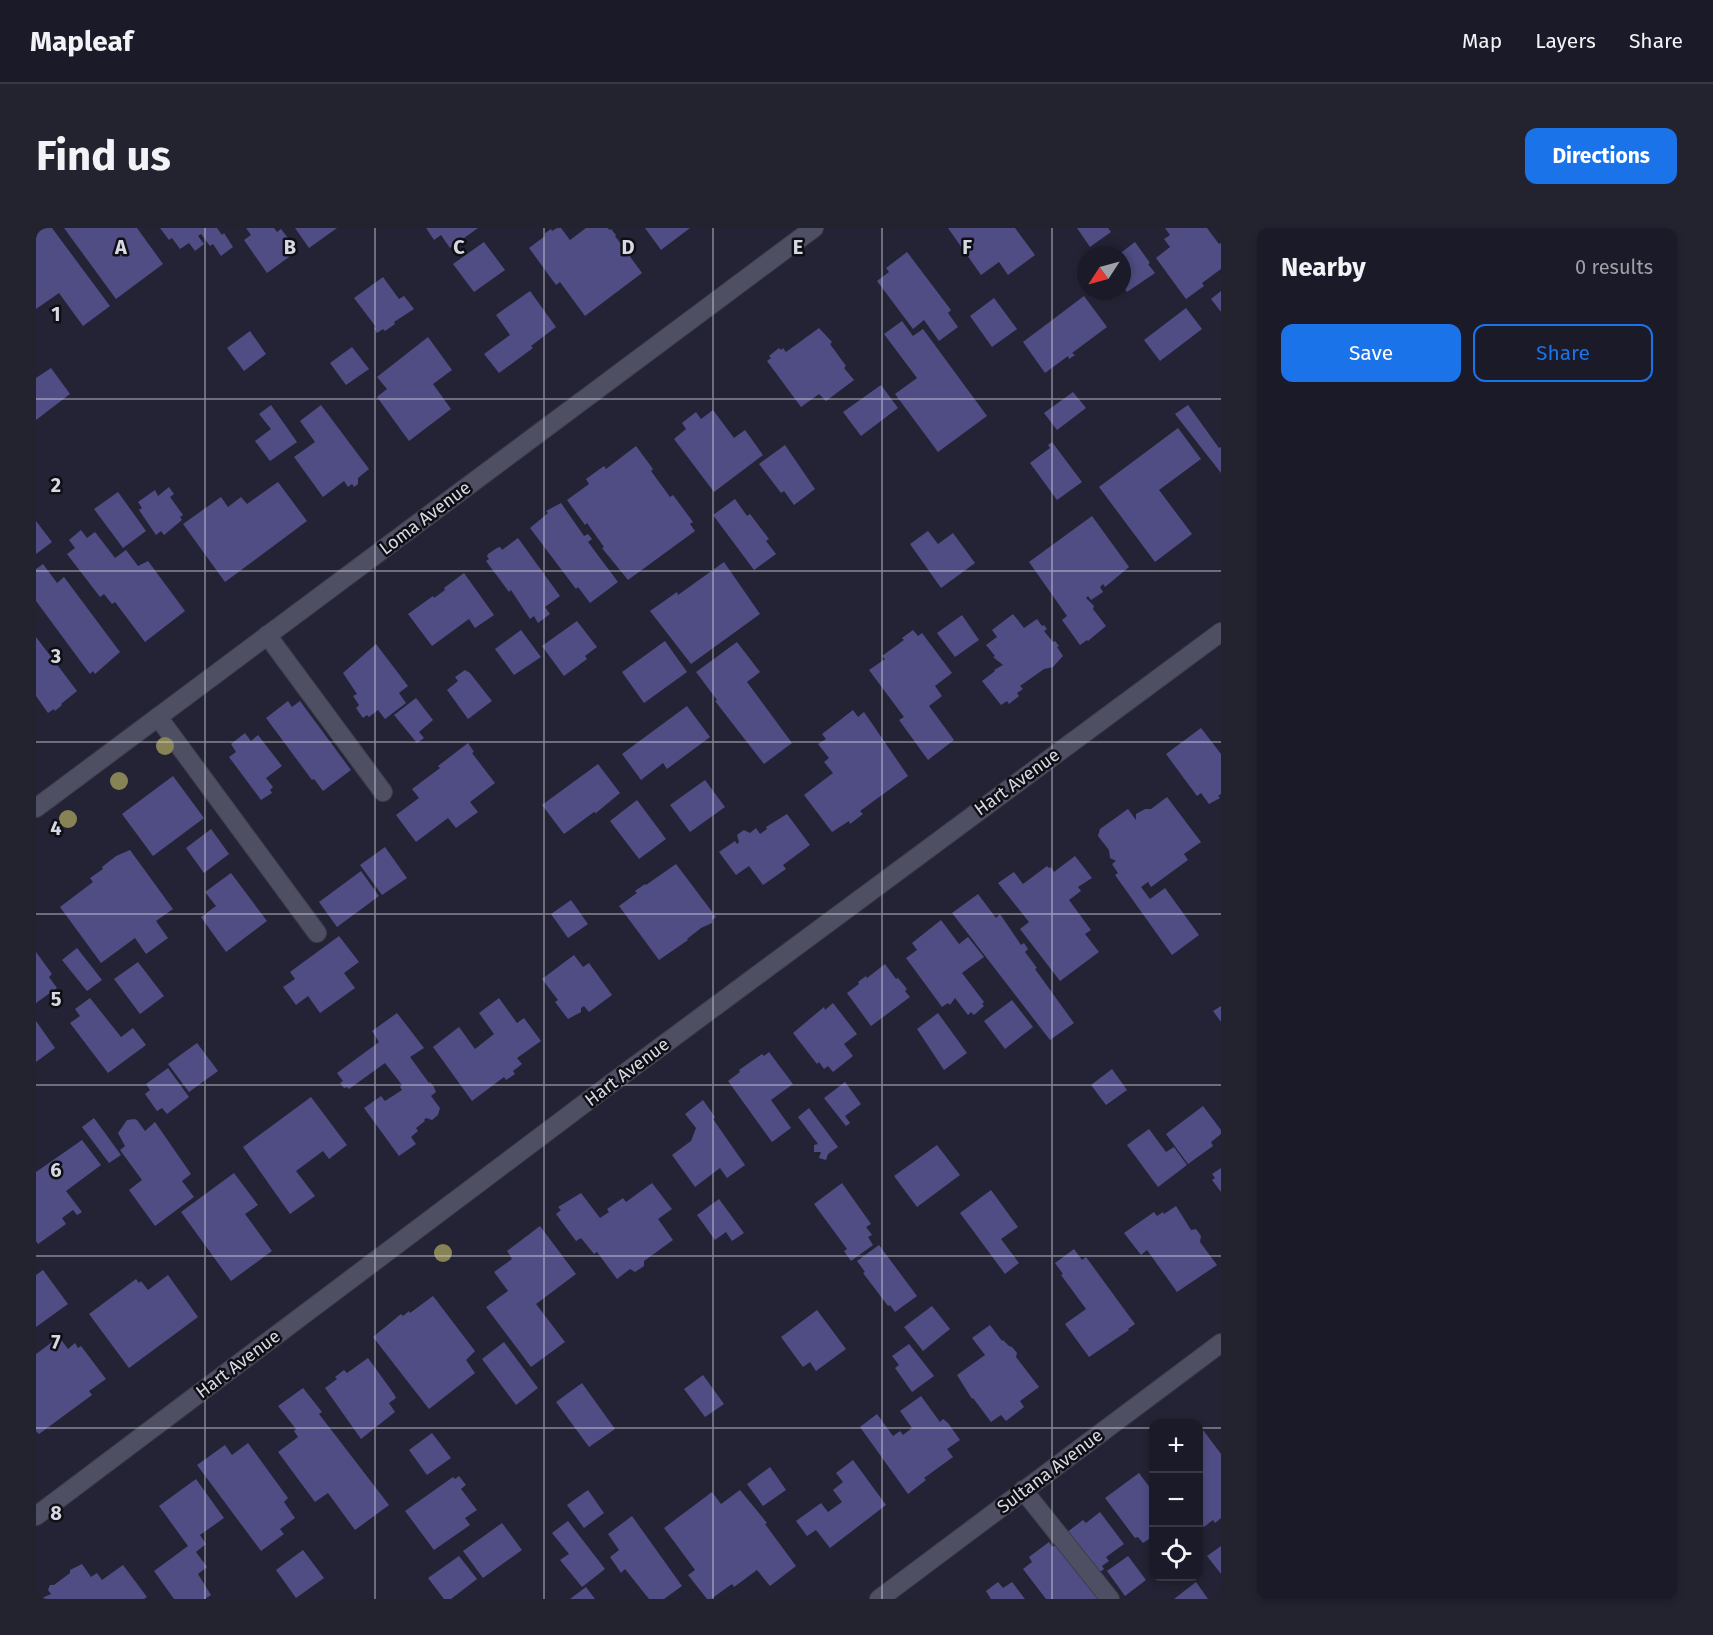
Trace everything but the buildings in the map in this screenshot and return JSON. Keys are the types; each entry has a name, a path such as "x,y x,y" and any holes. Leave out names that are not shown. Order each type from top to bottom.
{"street":[{"name":"Loma Avenue","path":"36,808 814,228"},
{"name":"Hart Avenue","path":"36,1516 609,1085 1221,632"},
{"path":"267,635 383,792"},
{"path":"158,717 316,933"},
{"name":"Sultana Avenue","path":"879,1599 1221,1343"},
{"path":"1023,1490 1110,1599"}]}
